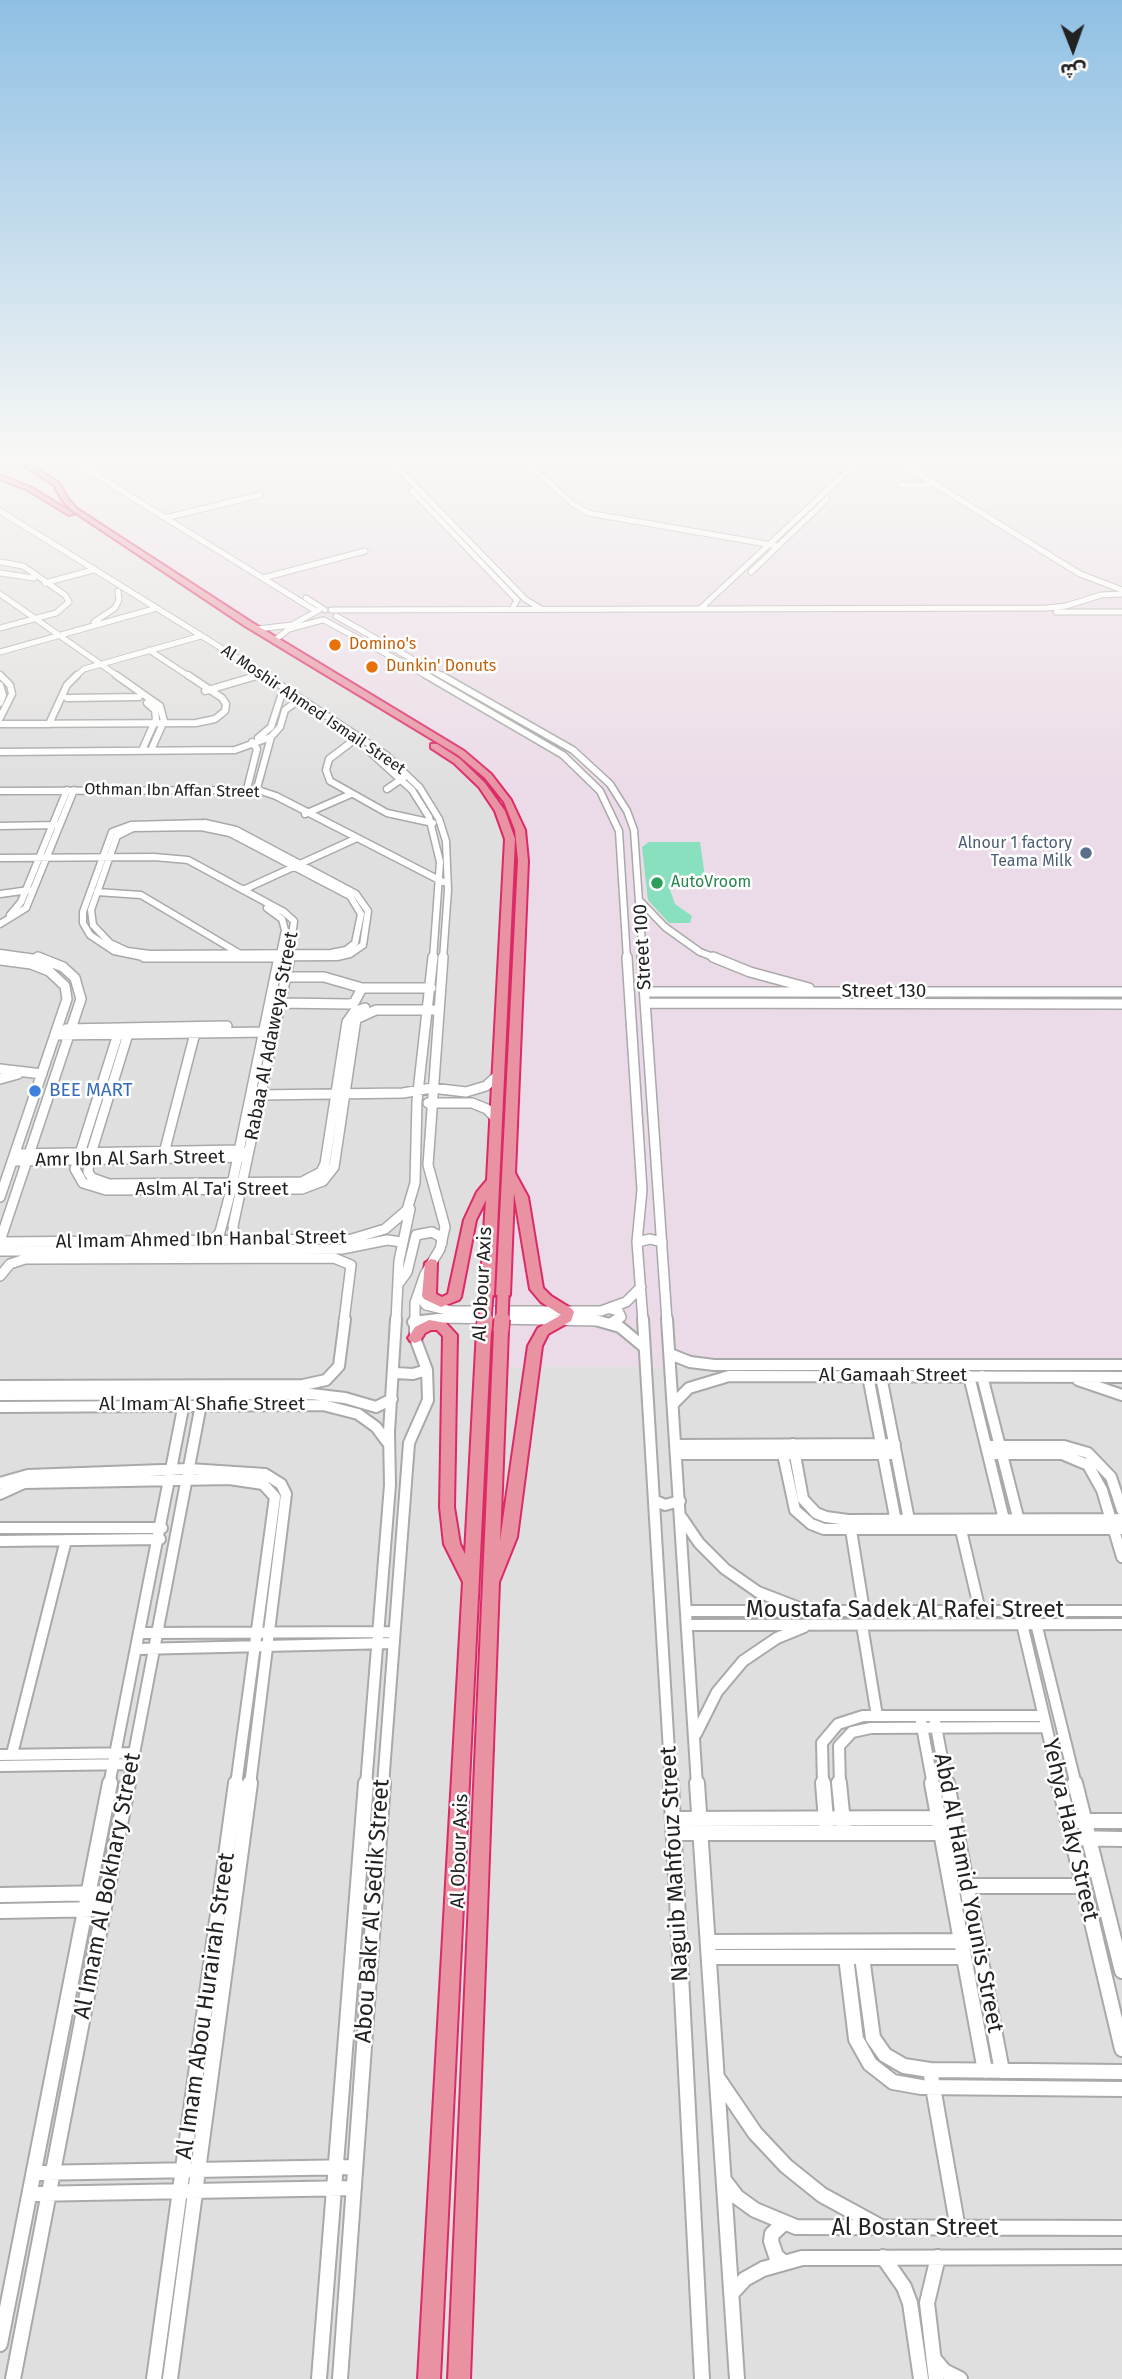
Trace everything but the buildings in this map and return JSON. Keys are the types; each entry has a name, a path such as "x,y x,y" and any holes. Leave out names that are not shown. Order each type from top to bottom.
{"highway":[{"name":"Al Obour Axis","path":"153,568 277,651 442,751 482,785 506,825 511,855 487,1294 492,1330 492,1581 459,2379"},
{"name":"Al Obour Axis","path":"164,568 257,629 461,753 488,776 513,811 524,851 503,1295 492,1330 469,1579 429,2379"},
{"path":"492,1581 504,1559 509,1537 535,1346 543,1331 567,1315 537,1289 522,1197 510,1174"},
{"path":"432,1263 429,1296 434,1300 448,1301 457,1293 470,1220 483,1192 494,1179"},
{"path":"415,1338 420,1330 429,1325 441,1325 450,1335 447,1507 452,1544 469,1579"}],"street":[{"path":"19,568 44,582 89,570"},
{"path":"0,627 53,611 63,604 61,597 24,568"},
{"name":"Al Moshir Ahmed Ismail Street","path":"86,568 199,637 356,738 411,777 440,820 447,851 448,888 431,1103"},
{"name":"Street 100","path":"252,568 516,716 580,755 614,790 634,830 670,1354"},
{"path":"265,576 295,568"},
{"path":"486,568 517,600"},
{"path":"495,568 525,599 543,610"},
{"path":"699,609 716,598 749,568"},
{"path":"737,586 754,568"},
{"path":"1058,568 1088,587 1090,598"},
{"path":"1070,568 1122,592"},
{"name":"Al Moshir Ahmed Ismail Street","path":"89,570 118,591 153,608"},
{"path":"0,573 34,578"},
{"name":"Street 100","path":"265,576 323,620 475,702 570,760 595,784 610,808 621,845 642,1200 637,1242 645,1349"},
{"path":"92,623 114,608 119,600 118,591"},
{"path":"257,629 292,625 314,613 359,611 1059,608 1122,592"},
{"path":"0,597 3,605 31,619"},
{"path":"0,597 139,697 155,710 159,722"},
{"path":"517,600 525,599"},
{"path":"512,610 517,600"},
{"path":"712,609 721,601"},
{"path":"1077,603 1080,608 1089,612"},
{"path":"55,635 153,608"},
{"path":"0,650 153,608"},
{"path":"1059,608 1068,612"},
{"path":"359,611 598,614 1122,612"},
{"path":"275,640 289,629 323,620 332,613"},
{"path":"53,723 69,682 98,666 199,637"},
{"name":"Al Moshir Ahmed Ismail Street","path":"199,637 254,675 356,738 403,778 428,821 439,852 438,883 431,988 418,1096"},
{"path":"0,675 10,685 12,694 0,721 202,722 222,715 227,708 225,702 148,652"},
{"path":"53,723 78,679 98,666"},
{"path":"98,666 157,704 163,711 152,748"},
{"path":"205,690 254,675"},
{"path":"0,685 3,695 0,703"},
{"path":"253,791 282,693"},
{"path":"67,698 139,697"},
{"path":"475,702 477,699 487,700"},
{"path":"0,750 222,751 253,743 278,732 285,710 296,702"},
{"path":"503,719 513,720 516,716"},
{"path":"143,748 159,722"},
{"path":"356,738 334,753 326,770 330,781 387,813 428,821 440,820"},
{"path":"0,750 217,747 253,743"},
{"path":"253,743 253,791"},
{"path":"387,789 403,778"},
{"name":"Othman Ibn Affan Street","path":"0,792 253,791 304,814 448,888"},
{"path":"0,922 21,913 70,792"},
{"path":"304,814 351,794"},
{"path":"0,827 55,827"},
{"path":"201,827 230,833 296,863 350,896 361,914 355,943 352,947 331,953 289,955 148,958 114,951 90,934 82,917 104,860 117,836 126,830 201,827"},
{"path":"239,889 351,838"},
{"name":"Rabaa Al Adaweya Street","path":"0,860 159,861 184,865 239,889 284,912 294,921 295,933 233,1230 233,1245"},
{"path":"104,860 91,918 98,932 110,943 138,953 279,955"},
{"name":"Rabaa Al Adaweya Street","path":"212,1245 220,1232 231,1186 285,930 282,919 239,889"},
{"path":"97,892 141,895 239,954"},
{"path":"4,894 28,894"},
{"path":"640,901 665,927 700,952 750,972 828,992"},
{"path":"205,954 214,947 216,940"},
{"path":"0,953 46,959 70,972 78,985 81,999 0,1241"},
{"path":"0,960 40,967 62,981 67,999 0,1197"},
{"path":"285,977 324,977 362,988 431,988"},
{"path":"628,980 645,980"},
{"path":"279,1003 349,1004 354,1003 362,988"},
{"name":"Street 130","path":"646,992 1122,992"},
{"path":"681,1002 674,997 682,992"},
{"path":"890,992 893,1003"},
{"name":"Street 130","path":"646,1003 1122,1004"},
{"path":"429,1008 439,1008"},
{"name":"Aslm Al Ta'i Street","path":"90,1156 88,1172 92,1178 108,1184 302,1189 323,1181 334,1167 340,1097 356,1019 376,1010 429,1008"},
{"path":"630,1018 647,1018"},
{"path":"71,1032 195,1033 263,1029"},
{"path":"57,1032 274,1029"},
{"path":"164,1155 195,1033"},
{"path":"90,1156 123,1034"},
{"path":"78,1157 123,1034"},
{"path":"0,1069 42,1074"},
{"path":"0,1079 19,1073"},
{"path":"249,1098 418,1096 432,1088 477,1090 499,1075"},
{"path":"634,1091 652,1091"},
{"path":"418,1096 431,1103 472,1103 486,1109 496,1119"},
{"path":"412,1203 418,1096"},
{"path":"395,1373 413,1374 427,1370 415,1338 413,1322 417,1293 442,1242 444,1219 428,1172 431,1103"},
{"name":"Amr Ibn Al Sarh Street","path":"13,1158 249,1154"},
{"name":"Aslm Al Ta'i Street","path":"78,1157 75,1169 78,1179 97,1189 231,1186"},
{"name":"Al Imam Ahmed Ibn Hanbal Street","path":"0,1241 342,1249 369,1240 394,1224 412,1203"},
{"name":"Abou Bakr Al Sedik Street","path":"320,2379 390,1485 389,1444 402,1242 412,1203"},
{"path":"399,1283 407,1272 416,1235 432,1231 441,1237 442,1242"},
{"name":"Al Imam Ahmed Ibn Hanbal Street","path":"369,1240 402,1242"},
{"path":"637,1242 662,1242"},
{"name":"Al Imam Ahmed Ibn Hanbal Street","path":"0,1251 212,1245"},
{"path":"0,1276 10,1264 25,1259 334,1258 351,1265 339,1366 326,1380 303,1385 88,1388"},
{"path":"432,1263 423,1295 423,1301 431,1308 444,1311 567,1315 611,1323 628,1331 645,1349"},
{"path":"413,1322 446,1318 567,1315 610,1309 633,1298 642,1286"},
{"path":"610,1309 618,1311 621,1317 611,1323"},
{"name":"Naguib Mahfouz Street","path":"645,1349 656,1501 702,2379"},
{"name":"Al Gamaah Street","path":"670,1354 702,1364 868,1376 1122,1377"},
{"name":"Naguib Mahfouz Street","path":"670,1354 737,2379"},
{"name":"Al Gamaah Street","path":"673,1404 689,1388 715,1378 774,1371 1122,1365"},
{"name":"Abou Bakr Al Sedik Street","path":"340,2379 405,1485 409,1443 428,1399 427,1370"},
{"path":"868,1376 896,1525"},
{"path":"881,1376 910,1525"},
{"path":"969,1376 1005,1525"},
{"path":"982,1376 1020,1525"},
{"path":"1052,1377 1089,1383 1122,1395"},
{"path":"0,1386 69,1389"},
{"name":"Al Imam Al Shafie Street","path":"0,1395 88,1388 184,1405"},
{"name":"Al Imam Al Shafie Street","path":"201,1405 312,1394 345,1398 376,1407 387,1404 393,1397"},
{"path":"184,1405 191,1415 201,1405"},
{"name":"Al Imam Al Bokhary Street","path":"0,2344 184,1405"},
{"name":"Al Imam Al Bokhary Street","path":"13,2379 201,1405"},
{"name":"Al Imam Al Shafie Street","path":"0,1407 335,1406 368,1420 389,1444"},
{"path":"389,1444 409,1443"},
{"path":"987,1450 1076,1448 1105,1468 1119,1490 1122,1510"},
{"path":"676,1449 895,1449"},
{"path":"787,1449 803,1499 816,1513 836,1519 896,1525 1117,1524"},
{"path":"787,1449 794,1510 811,1524 824,1529 851,1531 896,1525"},
{"path":"1002,1450 1062,1454 1080,1460 1097,1478 1117,1524 1122,1557"},
{"path":"0,1494 24,1483 187,1474"},
{"name":"Al Imam Abou Hurairah Street","path":"170,2379 190,2170 263,1639 275,1497 263,1484 187,1474"},
{"path":"0,1483 29,1475 172,1475"},
{"path":"390,1485 405,1485"},
{"path":"656,1501 665,1505 680,1501"},
{"path":"681,1516 699,1543 725,1569 758,1592 806,1611"},
{"path":"910,1525 961,1530 1005,1525"},
{"path":"0,1528 161,1533"},
{"path":"961,1530 980,1611"},
{"path":"851,1531 864,1611"},
{"path":"0,1541 66,1540 161,1533"},
{"path":"11,1757 66,1540"},
{"name":"Moustafa Sadek Al Rafei Street","path":"688,1618 806,1611 980,1611 1027,1618 1122,1624"},
{"name":"Moustafa Sadek Al Rafei Street","path":"688,1618 808,1625 862,1625 1122,1611"},
{"name":"Yehya Haky Street","path":"1027,1618 1045,1721 1122,2049"},
{"name":"Yehya Haky Street","path":"1027,1618 1085,1821 1122,1971"},
{"path":"695,1736 717,1692 743,1661 777,1638 808,1625"},
{"path":"862,1625 877,1716"},
{"path":"140,1633 263,1639 393,1638"},
{"path":"137,1649 263,1639"},
{"path":"827,1833 822,1743 838,1724 849,1718 877,1716 921,1721 1045,1721"},
{"path":"844,1833 837,1755 844,1738 861,1729 921,1721"},
{"name":"Abd Al Hamid Younis Street","path":"921,1721 985,2071"},
{"name":"Abd Al Hamid Younis Street","path":"935,1721 1002,2071"},
{"path":"0,1764 11,1757 116,1752 133,1758"},
{"path":"0,1764 11,1757 113,1766 133,1758"},
{"path":"673,1819 953,1818"},
{"path":"1068,1821 1122,1821"},
{"path":"674,1833 956,1833"},
{"path":"1072,1838 1122,1839"},
{"path":"966,1886 1084,1886"},
{"path":"0,1895 107,1893"},
{"path":"0,1912 104,1909"},
{"path":"709,1942 977,1941"},
{"path":"710,1957 964,1957"},
{"path":"846,1957 854,2025 861,2052 875,2069 893,2082 907,2086 934,2087 1122,2089"},
{"path":"862,1957 868,2018 878,2047 904,2066 930,2070 1122,2072"},
{"path":"930,2070 958,2229"},
{"path":"718,2078 748,2124 786,2166 842,2208 884,2228"},
{"path":"34,2173 355,2167"},
{"name":"Al Bostan Street","path":"724,2180 737,2197 755,2210 783,2224 818,2229 1122,2228"},
{"path":"30,2194 354,2188"},
{"name":"Al Imam Abou Hurairah Street","path":"154,2379 188,2190"},
{"path":"782,2261 776,2256 771,2241 776,2228 783,2224"},
{"name":"Al Bostan Street","path":"732,2293 745,2279 782,2261 822,2257 1122,2258"},
{"path":"883,2257 904,2287 910,2303 921,2379"},
{"path":"936,2379 927,2303 938,2257"},
{"path":"933,2358 944,2371 960,2379"}],"shaded area":[{"path":"0,568 158,568 258,634 454,754 486,782 505,807 517,843 490,1367 1122,1366 1122,2379 0,2379"},
{"path":"158,568 1122,568 1122,1366 490,1367 517,843 505,807 486,782 454,754 258,634"}],"green space":[{"name":"AutoVroom","path":"649,842 700,842 705,877 697,876 686,884 668,884 675,904 692,916 690,923 669,923 648,900 642,847"}],"place":[{"name":"Domino's","path":"335,645"},
{"name":"Dunkin' Donuts","path":"372,667"},
{"name":"Alnour 1 factory Teama Milk","path":"1086,853"},
{"name":"AutoVroom","path":"657,883"},
{"name":"BEE MART","path":"35,1091"}]}
